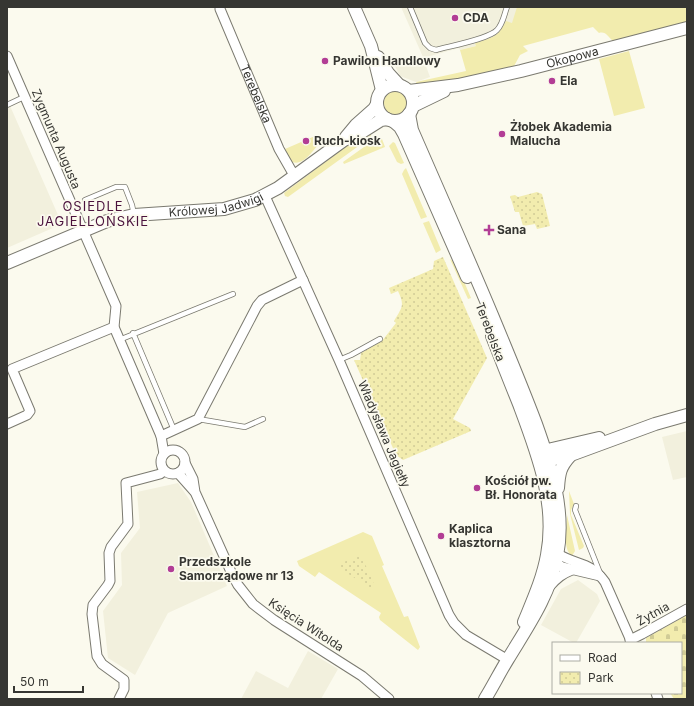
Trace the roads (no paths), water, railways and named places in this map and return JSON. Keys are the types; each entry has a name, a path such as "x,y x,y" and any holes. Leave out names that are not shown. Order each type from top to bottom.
{"street":[{"path":"354,7 371,46 388,73 404,88 413,100 411,110 402,120 390,120 380,113 377,104 379,94 382,90 392,85 404,88"},
{"name":"Terebelska","path":"221,8 279,149 295,177"},
{"name":"Okopowa","path":"404,88 458,85 521,71 687,28"},
{"path":"371,46 382,90"},
{"name":"Zygmunta Augusta","path":"7,56 82,231"},
{"name":"Okopowa","path":"411,110 458,85"},
{"name":"Królowej Jadwigi","path":"344,140 356,125 374,109 377,104"},
{"name":"Terebelska","path":"411,110 412,130 517,375 558,501"},
{"name":"Królowej Jadwigi","path":"7,263 107,221 134,215 224,209 255,200 265,196 295,177 344,140 362,132 381,120 390,120"},
{"name":"Terebelska","path":"390,120 400,127 404,134 475,294 543,457 553,558 538,585 508,660"},
{"name":"Władysława Jagiełły","path":"265,196 339,360 454,624 466,635 508,660"},
{"path":"82,231 116,306 114,327 161,436 164,454 161,462 164,471 171,474 178,473 183,469 185,463 183,456 173,450 161,436"},
{"path":"161,436 198,419 257,306 262,300 303,280"},
{"path":"7,424 27,415 30,411 12,369 114,327"},
{"path":"543,457 570,456 655,424 687,415"},
{"path":"543,457 597,438 634,432"},
{"path":"164,454 173,450"},
{"name":"Terebelska","path":"548,589 560,524 558,501 559,475 562,465 570,456"},
{"name":"Księcia Witolda","path":"185,463 232,574 238,585 253,604 274,620 362,676 389,699"},
{"path":"119,699 124,689 124,680 102,664 97,656 92,614 93,605 108,586 110,581 111,547 128,524 126,482 160,474 164,471"},
{"name":"Księcia Witolda","path":"178,473 196,492"},
{"path":"553,558 562,567 601,576"},
{"path":"553,558 590,566 601,576 631,641"},
{"name":"Terebelska","path":"508,660 534,618 548,589 561,574 572,570"},
{"name":"Żytnia","path":"631,641 687,609"},
{"path":"485,699 508,660"}],"lane":[{"path":"410,7 425,43 430,48 436,50 486,37 495,32 502,21 507,7"},
{"path":"7,104 24,97"},
{"path":"85,200 116,187 125,187 134,215"},
{"path":"119,340 133,333 233,294"},
{"path":"133,333 174,430"},
{"path":"339,360 380,339"},
{"path":"198,419 245,427 263,420"},
{"path":"576,506 575,510 601,576"}],"place":[{"name":"CDA","path":"455,18"},
{"name":"Pawilon Handlowy","path":"325,61"},
{"name":"Ela","path":"552,81"},
{"name":"Żłobek Akademia Malucha","path":"502,134"},
{"name":"Ruch-kiosk","path":"306,141"},
{"name":"Sana","path":"489,230"},
{"name":"Kościół pw. Bł. Honorata","path":"477,488"},
{"name":"Kaplica klasztorna","path":"441,536"},
{"name":"Przedszkole Samorządowe nr 13","path":"171,569"}],"district":[{"name":"OSIEDLE JAGIELLOŃSKIE","path":"93,214"}]}
